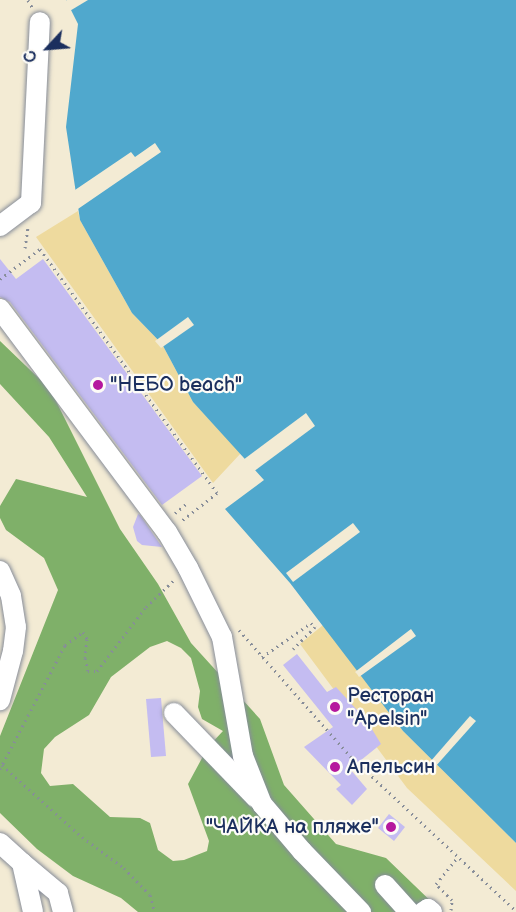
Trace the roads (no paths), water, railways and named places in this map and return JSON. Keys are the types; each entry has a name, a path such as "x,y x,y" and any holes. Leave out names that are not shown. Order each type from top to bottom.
{"street":[{"path":"0,226 31,203 40,22"},
{"path":"0,309 167,532 222,637 243,756 262,804"},
{"path":"0,571 11,596 16,627 13,651 0,700"},
{"path":"174,714 262,804 302,851 361,912"},
{"path":"0,843 58,893 63,912"},
{"path":"22,863 33,912"},
{"path":"385,885 409,912"},
{"path":"423,912 428,909 432,912"}],"water":[{"path":"66,0 516,0 516,843 403,731 290,583 225,509 264,480 193,402 162,344 132,313 80,220 66,127 78,24"}],"place":[{"name":"\"НЕБО beach\"","path":"98,385"},
{"name":"Ресторан \"Apelsin\"","path":"335,707"},
{"name":"Апельсин","path":"335,767"},
{"name":"\"ЧАЙКА на пляже\"","path":"391,827"}]}
